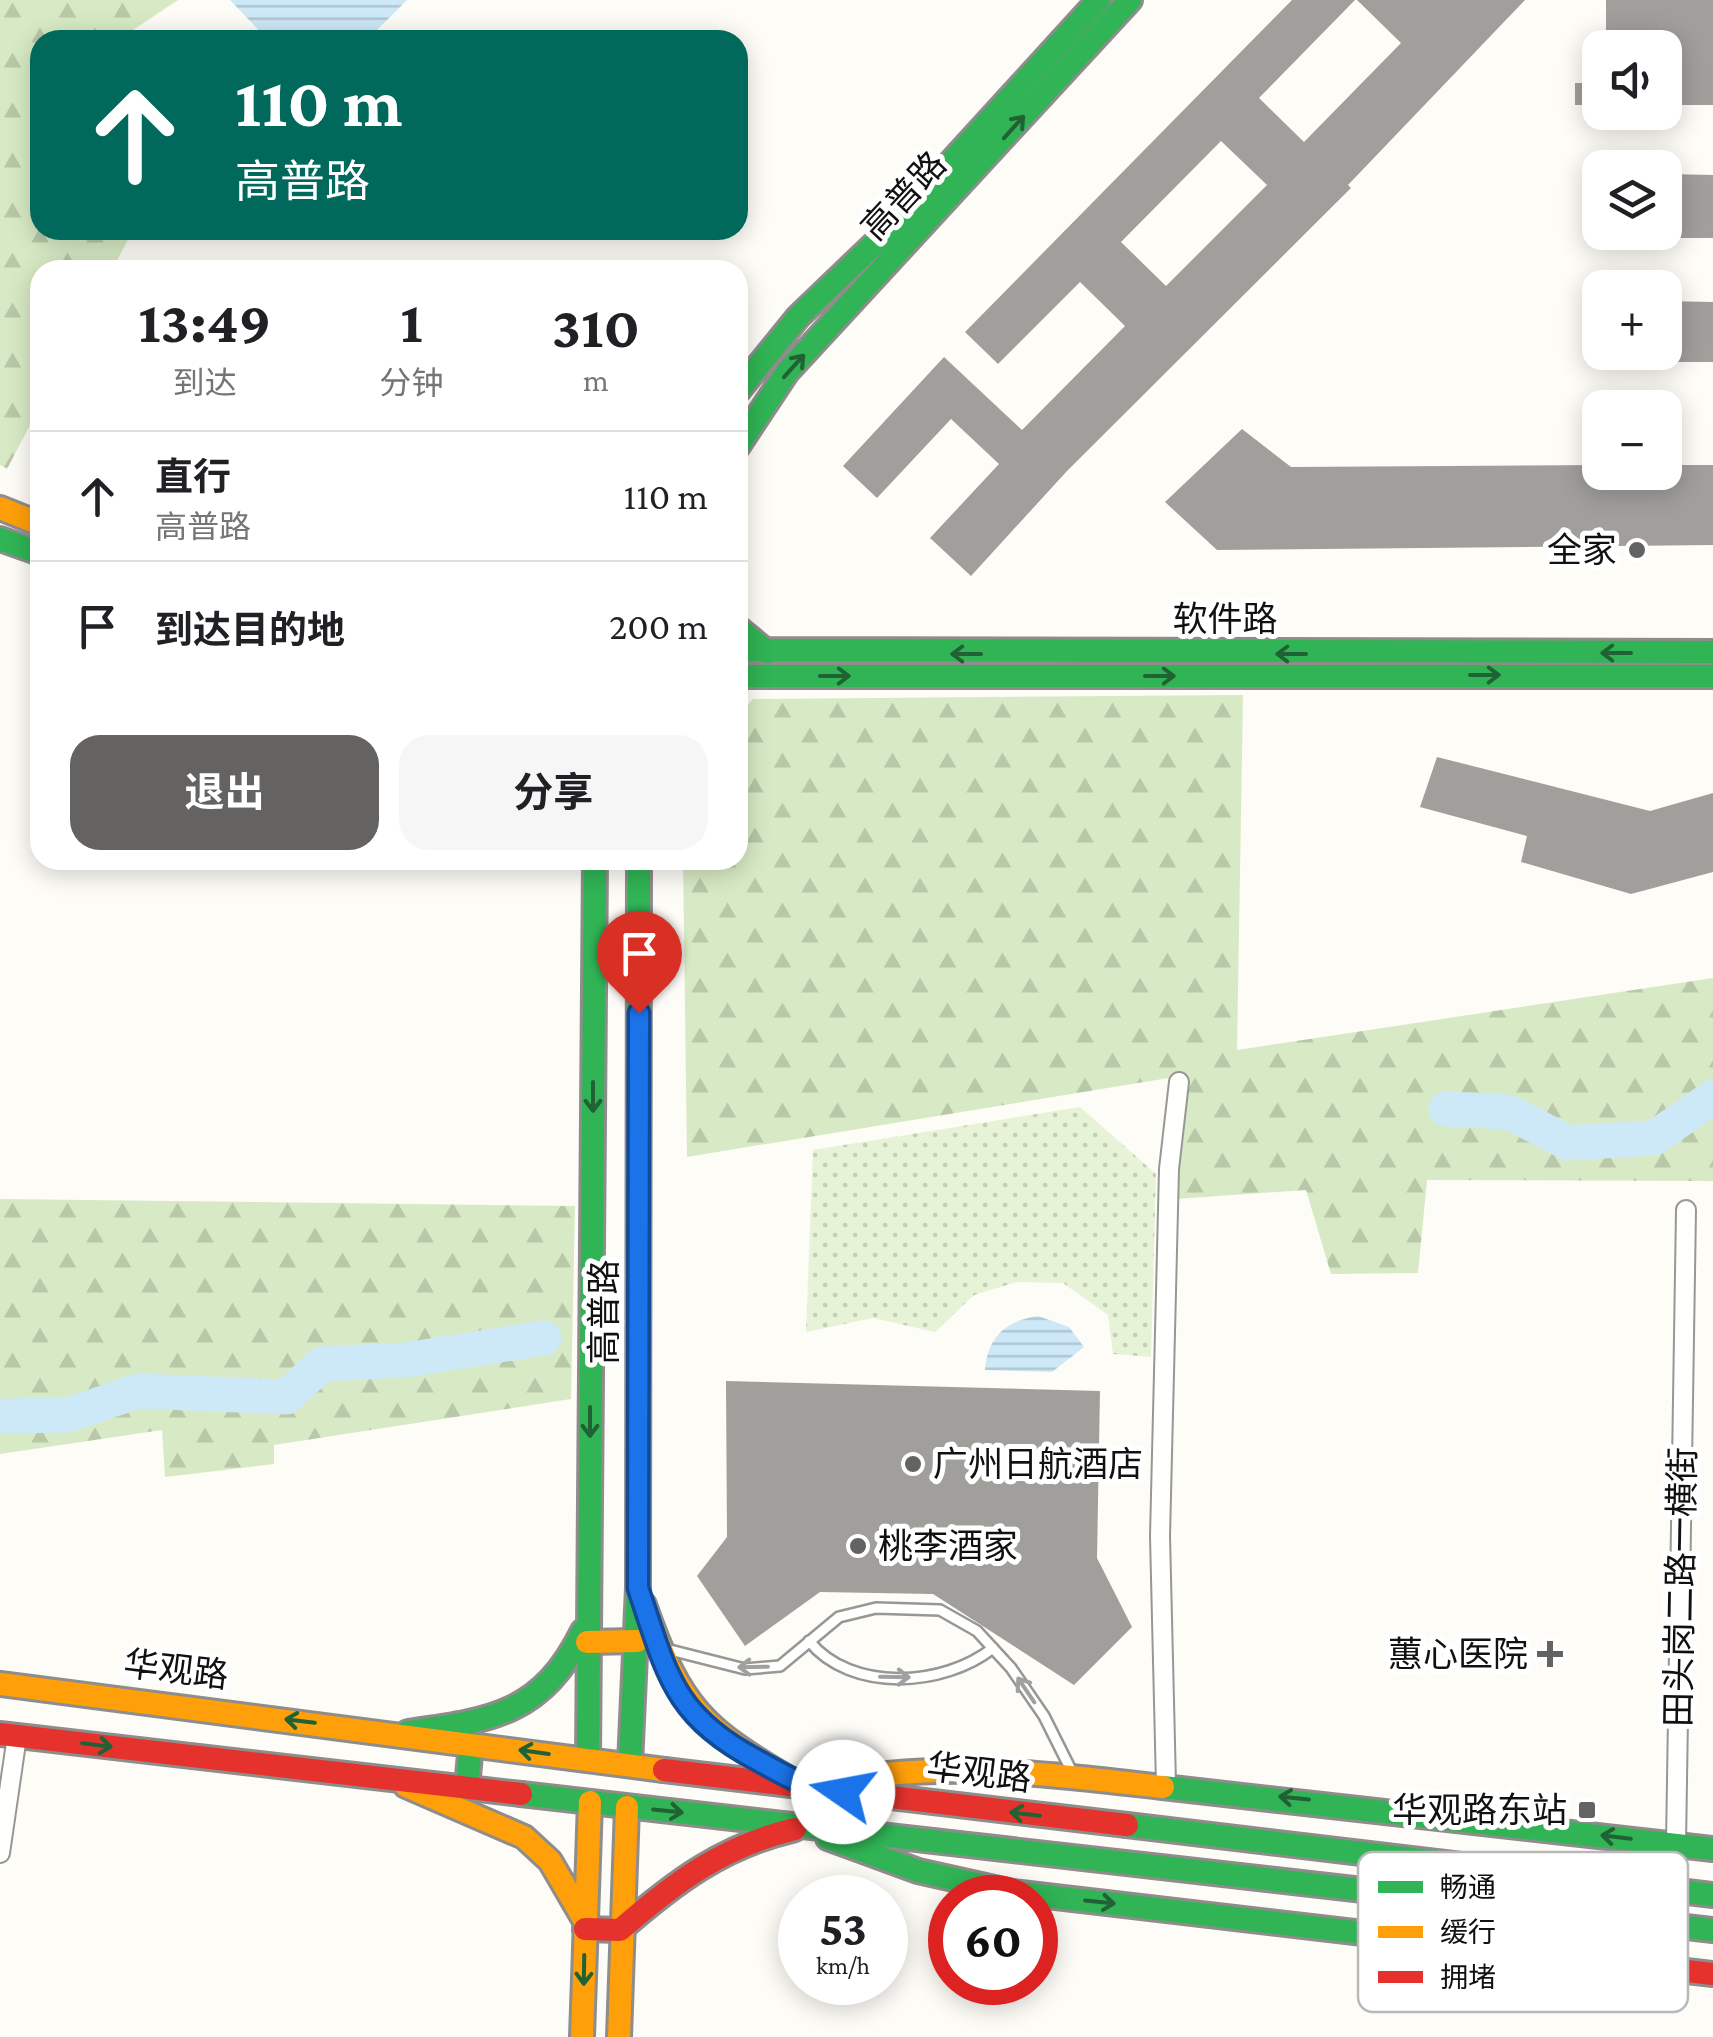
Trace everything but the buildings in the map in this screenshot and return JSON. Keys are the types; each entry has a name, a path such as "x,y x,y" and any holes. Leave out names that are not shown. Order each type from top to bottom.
{"main road":[{"name":"高普路","path":"748,378 798,316 889,230 1098,0"},
{"name":"高普路","path":"748,431 787,372 1130,0"},
{"path":"0,508 30,520"},
{"path":"0,539 30,550"},
{"path":"748,636 767,652"},
{"name":"软件路","path":"748,651 1713,652"},
{"name":"软件路","path":"748,676 1713,676"},
{"path":"748,685 766,676"},
{"name":"高普路","path":"588,1759 595,870"},
{"name":"高普路","path":"630,1764 648,1644 638,1588 639,870"},
{"path":"397,1733 508,1714 543,1695 575,1649 589,1598"},
{"path":"587,1642 648,1644 696,1720 728,1745 804,1788 890,1770 930,1768 1073,1775 1713,1850"},
{"name":"华观路","path":"0,1684 804,1788 1358,1853"},
{"path":"8,1735 1358,1890"},
{"path":"467,1788 471,1744"},
{"path":"388,1779 524,1838 550,1861 585,1925"},
{"path":"582,2037 590,1802"},
{"path":"619,2037 627,1807"},
{"path":"585,1925 620,1930 690,1868 723,1849 804,1827 880,1862 943,1880 1012,1892 1358,1932"},
{"name":"华观路","path":"1688,1892 1713,1895"},
{"path":"1688,1927 1713,1930"},
{"path":"1688,1971 1713,1974"}],"street":[{"path":"1166,1784 1160,1536 1169,1169 1179,1082"},
{"name":"田头岗二路一横街","path":"1676,1844 1686,1210"},
{"path":"0,1853 8,1735"}],"lane":[{"path":"648,1644 745,1669 780,1666 839,1617 876,1608 940,1610 977,1631 993,1648 1044,1716 1073,1775"},
{"path":"809,1642 821,1656 861,1674 901,1680 942,1672 979,1659 993,1648"}],"green space":[{"path":"0,0 178,0 133,30 30,30 30,240 128,240 117,260 30,260 30,425 7,469 0,465"},
{"path":"1243,695 1237,1050 1713,978 1713,1181 1427,1180 1418,1273 1331,1274 1306,1190 1175,1199 1187,1075 687,1157 683,870 748,870 748,704 753,699"},
{"path":"1080,1107 1156,1174 1151,1357 1113,1354 1108,1315 1063,1283 1017,1282 974,1295 935,1332 873,1318 806,1332 813,1150"},
{"path":"0,1199 575,1206 571,1399 274,1445 274,1464 165,1477 162,1430 0,1454"}],"water":[{"path":"230,0 407,0 377,30 258,30"},
{"path":"1038,1316 1069,1327 1084,1347 1052,1372 985,1370 990,1348 1000,1332 1016,1322"}],"waterway":[{"path":"1446,1109 1509,1112 1568,1143 1654,1138 1713,1097"},
{"path":"0,1416 68,1415 138,1391 286,1397 322,1364 405,1360 544,1338"}],"traffic: fast":[{"path":"748,379 798,317 889,230 1099,0"},
{"path":"748,431 787,372 1130,0"},
{"path":"0,539 30,550"},
{"path":"748,636 767,652"},
{"path":"748,650 1713,652"},
{"path":"748,676 1713,676"},
{"path":"588,1759 595,870"},
{"path":"630,1764 638,1588 639,870"},
{"path":"408,1732 465,1723 512,1708 550,1680 583,1631"},
{"path":"467,1788 471,1743"},
{"path":"1163,1787 1713,1849"},
{"path":"521,1794 1358,1889"},
{"path":"1127,1825 1358,1853"},
{"path":"828,1838 918,1871 1012,1892 1358,1932"},
{"path":"1688,1892 1713,1895"},
{"path":"1688,1927 1713,1930"}],"traffic: slow":[{"path":"0,508 30,520"},
{"path":"644,1605 670,1670 699,1713 739,1748 798,1784"},
{"path":"587,1642 637,1641"},
{"path":"0,1684 664,1770"},
{"path":"825,1783 867,1776 952,1771 1036,1774 1163,1787"},
{"path":"406,1786 524,1837 550,1861 585,1921"},
{"path":"582,2037 590,1802"},
{"path":"619,2037 627,1807"}],"traffic: jam":[{"path":"0,1734 521,1794"},
{"path":"664,1770 1127,1825"},
{"path":"585,1929 620,1930 701,1868 745,1845 795,1829"},
{"path":"1688,1971 1713,1974"}],"place":[{"name":"全家","path":"1637,550"},
{"name":"广州日航酒店","path":"913,1464"},
{"name":"桃李酒家","path":"858,1546"},
{"name":"蕙心医院","path":"1550,1654"},
{"name":"华观路东站","path":"1587,1810"}],"route":[{"path":"639,1013 638,1588 679,1698 696,1720 728,1745 804,1788 843,1792"}]}
